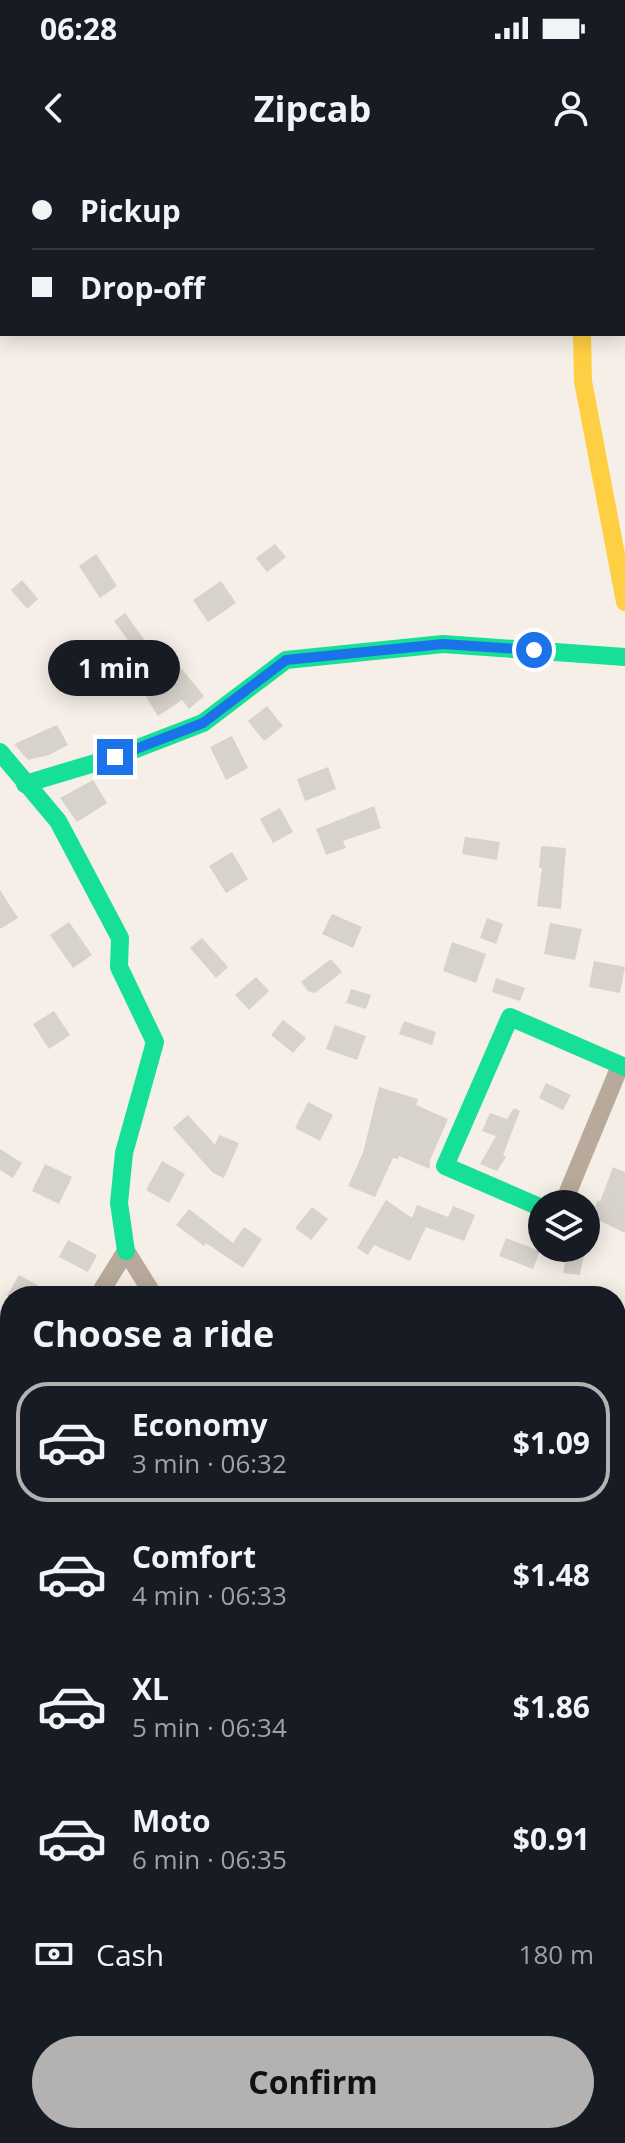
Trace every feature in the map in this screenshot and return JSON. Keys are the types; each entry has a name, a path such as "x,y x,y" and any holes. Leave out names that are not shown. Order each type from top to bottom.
{"street":[{"path":"582,336 583,381 625,602"},
{"path":"25,784 115,757 203,723 286,660 443,644 625,657"},
{"path":"0,752 58,821 120,938 119,967 155,1042 124,1153 119,1203 126,1251 147,1286"},
{"path":"528,1202 445,1166 510,1017 623,1067 569,1190"},
{"path":"104,1286 126,1251"}],"building":[{"path":"275,544 286,557 267,572 256,558"},
{"path":"96,554 117,586 100,598 79,566"},
{"path":"22,580 38,599 27,609 11,590"},
{"path":"221,581 236,603 208,622 193,600"},
{"path":"125,613 149,646 138,654 114,621"},
{"path":"181,668 204,696 189,709 182,700 158,716 146,697 168,683 166,680"},
{"path":"267,706 283,726 264,741 248,721"},
{"path":"57,725 68,745 49,755 28,760 14,744"},
{"path":"232,736 248,768 226,780 210,747"},
{"path":"328,767 336,789 305,801 297,779"},
{"path":"93,780 107,803 77,822 60,798"},
{"path":"374,806 381,828 343,841 346,848 326,855 316,829"},
{"path":"280,808 293,832 273,843 260,819"},
{"path":"465,837 500,842 497,860 462,854"},
{"path":"541,846 566,848 561,909 537,906 542,868 539,868"},
{"path":"232,852 248,879 226,893 209,866"},
{"path":"0,890 18,918 0,929"},
{"path":"332,914 362,927 353,948 322,934"},
{"path":"487,918 503,924 496,944 480,938"},
{"path":"69,922 92,955 73,968 50,935"},
{"path":"550,923 582,929 575,960 544,954"},
{"path":"202,938 228,967 216,978 190,948"},
{"path":"452,942 486,954 476,983 443,971"},
{"path":"331,959 342,972 315,993 308,991 301,982"},
{"path":"594,961 625,967 620,993 589,987"},
{"path":"256,977 269,991 249,1010 235,995"},
{"path":"496,978 525,988 520,1001 492,992"},
{"path":"351,989 371,995 366,1009 346,1003"},
{"path":"54,1011 70,1035 49,1049 33,1024"},
{"path":"283,1020 306,1038 293,1053 271,1035"},
{"path":"404,1021 436,1032 432,1045 399,1034"},
{"path":"335,1025 366,1036 357,1060 326,1049"},
{"path":"546,1083 571,1095 563,1110 539,1098"},
{"path":"379,1087 418,1099 416,1105 448,1119 430,1160 430,1169 399,1156 398,1159 393,1158 375,1197 348,1186 363,1153"},
{"path":"308,1102 333,1115 320,1141 295,1128"},
{"path":"514,1108 520,1111 503,1155 506,1157 497,1171 480,1164 496,1136 482,1131 490,1113 507,1119"},
{"path":"188,1115 215,1145 219,1135 239,1143 224,1178 213,1173 173,1128"},
{"path":"0,1149 22,1163 13,1178 0,1170"},
{"path":"162,1161 185,1174 169,1203 146,1190"},
{"path":"45,1164 72,1177 59,1204 32,1191"},
{"path":"613,1167 625,1172 625,1233 600,1221 600,1202"},
{"path":"386,1200 412,1218 417,1205 448,1217 453,1206 475,1215 464,1241 426,1227 410,1261 374,1245 368,1255 357,1248"},
{"path":"312,1207 328,1219 311,1240 295,1228"},
{"path":"189,1209 233,1243 244,1227 262,1239 243,1268 206,1243 204,1246 176,1225"},
{"path":"506,1238 528,1246 528,1262 536,1262 533,1269 499,1256"},
{"path":"68,1240 97,1255 88,1272 59,1257"},
{"path":"565,1262 582,1262 580,1275 563,1273"},
{"path":"19,1275 39,1286 13,1286"}],"traffic: fast":[{"path":"25,784 115,757 203,723 286,660 443,644 625,657"},
{"path":"0,752 58,821 120,938 119,967 155,1042 124,1153 119,1203 126,1251"},
{"path":"528,1202 445,1166 510,1017 625,1067"}],"traffic: slow":[{"path":"582,336 583,381 625,602"}],"route":[{"path":"115,757 203,723 286,660 443,644 534,650"}]}
